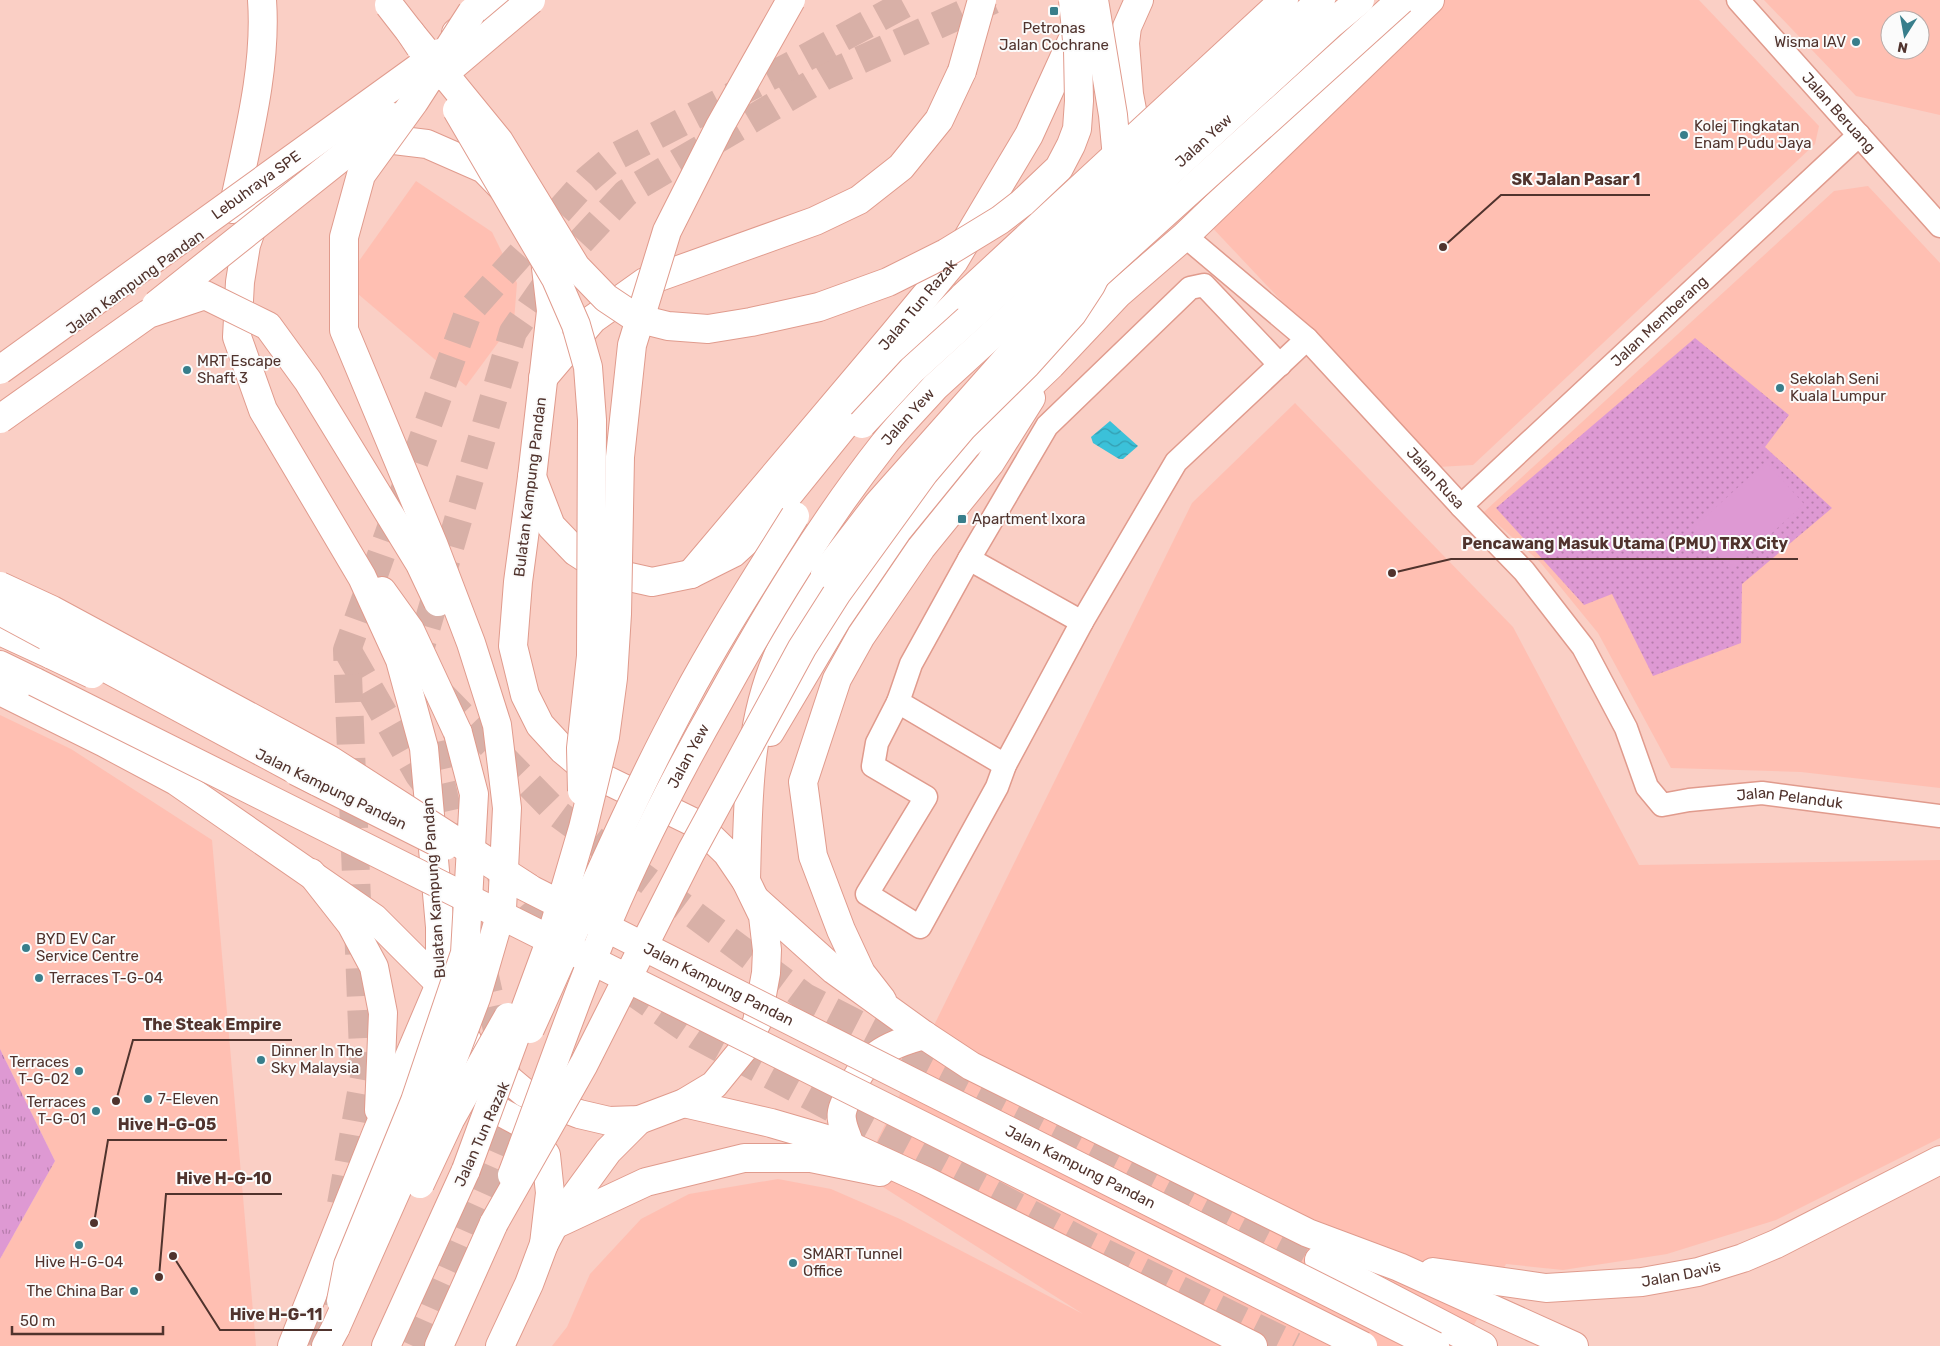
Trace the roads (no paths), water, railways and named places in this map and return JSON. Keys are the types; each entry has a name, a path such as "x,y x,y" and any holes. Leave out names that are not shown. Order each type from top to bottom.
{"main road":[{"path":"233,209 252,112 263,41 262,0"},
{"path":"384,0 499,141 576,266 606,298 636,318 668,326 708,329 819,307 888,282 946,254 1000,220 1022,203 1059,168 1077,129 1079,101 1078,50 1073,0"},
{"name":"Lebuhraya SPE","path":"0,370 513,0"},
{"path":"0,420 149,311 413,100 531,0"},
{"path":"466,1170 548,948 583,828 605,738 612,678 617,604 620,457 632,344 667,231 720,126 791,0"},
{"path":"544,378 593,319 645,282 816,221 859,200 901,167 939,120 962,71 982,0"},
{"path":"443,1337 494,1223 584,1064 691,852 802,648 837,593 924,473 963,427 1027,364 1072,314 1091,285 1110,247 1120,215 1120,190 1113,116 1093,0"},
{"name":"Jalan Tun Razak","path":"691,574 893,336 954,261 1029,135 1093,0"},
{"path":"1139,0 1127,28 1125,43 1131,103 1158,224 1159,234 1153,263"},
{"path":"532,477 551,526 576,552 607,572 652,582 691,574 733,553 764,526 882,379 964,296 1284,0"},
{"name":"Jalan Yew","path":"578,922 644,779 685,700 731,619 795,516 862,424 912,370 1321,0"},
{"name":"Jalan Yew","path":"494,1223 598,946 623,887 684,764 750,644 843,498 885,443 935,387 1331,24 1360,0"},
{"path":"1401,0 1020,344 878,504 825,573 782,646 762,701 748,800 751,890 834,970 924,1035 971,1066 1308,1233 1399,1267 1574,1346"},
{"path":"752,763 837,619 897,531 967,445 1051,364 1118,294 1185,236 1430,0"},
{"path":"292,164 486,5"},
{"path":"450,1120 502,909 507,808 497,726 471,643 434,546 344,330 344,237 361,175 486,5"},
{"name":"Lebuhraya SPE","path":"0,347 486,5"},
{"path":"410,32 556,279 576,325 588,367 592,420 592,578 591,656 581,748 583,828"},
{"name":"Bulatan Kampung Pandan","path":"369,137 427,144 484,169 524,210 545,259 551,311 518,582 513,646 525,694 540,724 563,750 588,771 697,824 727,852 751,890 763,916 767,950 766,974 757,1022 745,1047 726,1072 714,1085 684,1103 639,1120 608,1121 579,1114 525,1093 471,1048 440,984 440,928 424,748 400,660 362,577 263,410 237,337 240,282 246,244 259,207 292,164 332,145 369,137"},
{"name":"Jalan Kampung Pandan","path":"0,380 292,164"},
{"path":"1153,206 1185,236"},
{"path":"0,420 148,314 205,295 268,326 308,381 420,564 497,726"},
{"path":"891,1011 860,973 812,856 803,782 837,679 861,636 921,548 990,463 1051,364"},
{"path":"310,489 410,630 458,733 474,794 465,953 415,1101 348,1265 331,1337"},
{"path":"0,586 52,610 330,760 529,888"},
{"path":"0,611 318,782"},
{"name":"Jalan Kampung Pandan","path":"0,631 318,782 1435,1346"},
{"path":"0,665 1363,1346"},
{"path":"792,696 837,679"},
{"path":"0,691 176,781 374,918 440,984 372,1144 292,1346"},
{"path":"311,873 351,924 374,967 383,1013 382,1070 372,1144"},
{"path":"331,1337 442,1088 476,998 502,909"},
{"name":"Jalan Tun Razak","path":"386,1346 578,922"},
{"path":"331,1337 389,1252 450,1120 548,948"},
{"path":"850,1146 842,1120 842,1111 853,1084 867,1064 882,1050 924,1035"},
{"path":"372,1144 430,1097 467,1094 525,1125 546,1155 550,1193 549,1234"},
{"path":"684,1103 771,1123 850,1146 926,1181 1253,1346"},
{"path":"500,1346 529,1284 549,1234 608,1151 639,1120"},
{"path":"549,1234 646,1182 744,1158 811,1158 926,1181"},
{"name":"Jalan Davis","path":"1399,1267 1546,1288 1642,1282 1698,1272 1742,1258 1776,1244 1940,1160"},
{"path":"1319,1260 1483,1346"}],"street":[{"name":"Jalan Beruang","path":"1738,0 1940,226"},
{"name":"Jalan Memberang","path":"1461,506 1859,135"},
{"name":"Jalan Rusa","path":"1185,236 1307,339 1461,506 1524,571 1583,647 1626,728 1647,787"},
{"path":"1280,366 1204,285 1190,288 1047,426 969,559 911,664 898,702 877,742 873,766 926,797 867,894 920,927 997,787 1006,765 1082,622 1176,462 1280,366 1307,339"},
{"path":"969,559 1082,622"},
{"path":"898,702 1006,765"},
{"name":"Jalan Pelanduk","path":"1647,787 1662,805 1689,800 1762,793 1940,816"}],"water":[{"path":"1110,421 1138,446 1123,459 1119,459 1093,443 1091,437"}],"tunnel":[{"path":"341,1204 364,1076 347,650 468,313 587,180 613,158 912,0"},
{"path":"415,667 513,332 561,263 626,193 825,76 993,0"},
{"path":"349,653 419,775 432,792"},
{"path":"442,695 557,813 805,997 1319,1260"},
{"path":"432,743 458,857"},
{"path":"498,871 528,908 570,943"},
{"path":"413,1346 516,1114 482,963"},
{"path":"627,988 697,1036 1091,1246 1294,1346"},
{"path":"317,1346 331,1264"}],"place":[{"name":"Petronas Jalan Cochrane","path":"1054,11"},
{"name":"Wisma IAV","path":"1856,42"},
{"name":"Kolej Tingkatan Enam Pudu Jaya","path":"1684,135"},
{"name":"SK Jalan Pasar 1","path":"1443,247"},
{"name":"MRT Escape Shaft 3","path":"187,370"},
{"name":"Sekolah Seni Kuala Lumpur","path":"1780,388"},
{"name":"Apartment Ixora","path":"962,519"},
{"name":"Pencawang Masuk Utama (PMU) TRX City","path":"1392,573"},
{"name":"BYD EV Car Service Centre","path":"26,948"},
{"name":"Terraces T-G-04","path":"39,978"},
{"name":"Dinner In The Sky Malaysia","path":"261,1060"},
{"name":"Terraces T-G-02","path":"79,1071"},
{"name":"7-Eleven","path":"148,1099"},
{"name":"The Steak Empire","path":"116,1101"},
{"name":"Terraces T-G-01","path":"96,1111"},
{"name":"Hive H-G-05","path":"94,1223"},
{"name":"Hive H-G-04","path":"79,1245"},
{"name":"Hive H-G-11","path":"173,1256"},
{"name":"SMART Tunnel Office","path":"793,1263"},
{"name":"Hive H-G-10","path":"159,1277"},
{"name":"The China Bar","path":"134,1291"}]}
